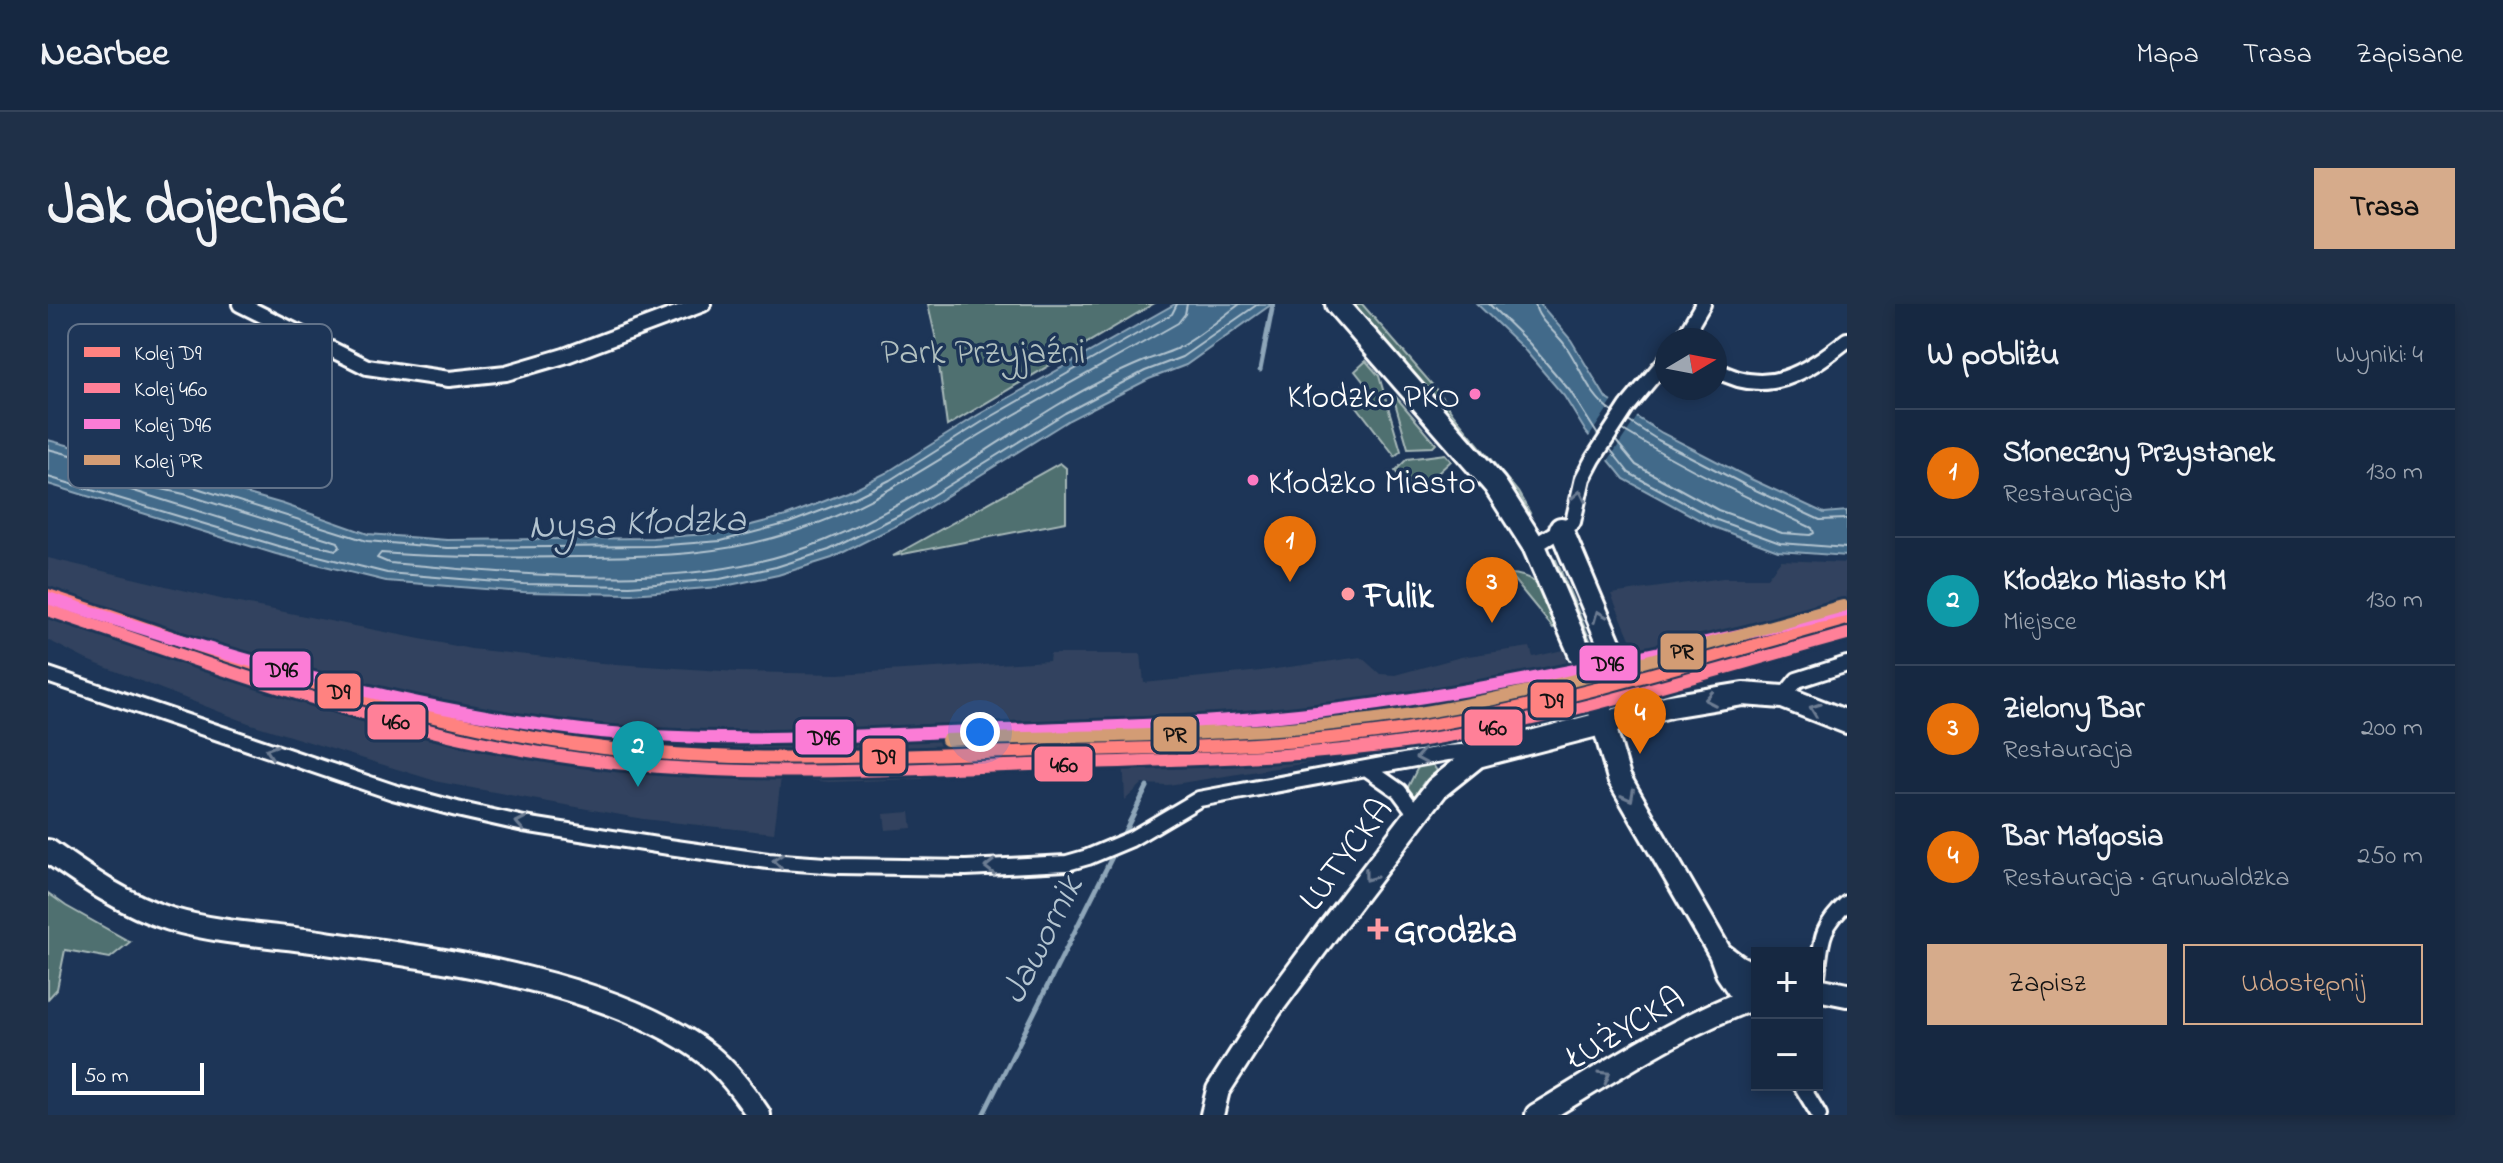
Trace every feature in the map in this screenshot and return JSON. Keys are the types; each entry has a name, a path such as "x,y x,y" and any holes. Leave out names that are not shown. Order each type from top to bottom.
{"main road":[{"path":"1337,304 1495,485 1534,546 1590,676 1619,778 1720,953 1727,972 1751,1002"},
{"path":"1561,529 1639,714"},
{"name":"LUTYCKA","path":"1212,1115 1218,1090 1270,1009 1437,788 1477,756 1639,714 1743,694 1783,697 1847,722"},
{"path":"48,851 115,895 168,919 215,930 325,942 424,958 497,972 588,996 677,1033 710,1057 745,1094 759,1115"},
{"path":"1720,953 1751,973"},
{"path":"1823,990 1847,995"},
{"name":"ŁUŻYCKA","path":"1537,1115 1673,1036 1751,1005"}],"street":[{"path":"240,304 280,324"},
{"path":"332,350 367,367 449,379 506,373 564,356 703,304"},
{"path":"1689,328 1703,304"},
{"path":"1727,376 1751,384 1782,380 1800,373 1847,340"},
{"path":"1534,546 1573,522 1583,478 1593,459 1627,407 1655,373"},
{"path":"1783,697 1797,680 1847,664"},
{"path":"48,675 393,792 524,824 768,861 840,866 980,868 1067,863 1131,839 1199,799 1447,753 1462,752 1477,756"},
{"path":"1366,768 1399,791 1416,814"},
{"path":"1821,947 1829,919 1847,903"},
{"path":"1805,1091 1819,1115"}],"shaded area":[{"path":"48,558 229,601 471,649 601,663 737,672 839,674 1049,661 1050,654 1141,654 1144,683 1361,657 1380,674 1395,675 1461,657 1530,647 1533,657 1563,650 1579,700 1384,751 1168,785 1142,784 1125,800 1123,754 922,762 922,779 829,782 781,778 774,833 643,819 439,782 251,724 87,660 48,640"},
{"path":"1781,560 1847,563 1847,639 1651,688 1611,594 1723,578 1767,578"},
{"path":"910,812 912,828 886,830 884,814"}],"green space":[{"name":"Park Przyjaźni","path":"928,304 1153,304 947,426"},
{"path":"1350,304 1362,304 1436,389 1518,492 1530,513 1527,514 1483,454"},
{"path":"1366,361 1379,376 1401,451 1395,456 1342,387 1344,379 1355,393 1366,385 1355,371"},
{"path":"1396,397 1436,444 1433,447 1408,448 1394,399"},
{"path":"1445,454 1451,461 1415,494 1395,471 1407,459"},
{"path":"1060,463 1066,468 1066,522 893,556"},
{"path":"1553,560 1556,560 1616,701 1612,699"},
{"path":"1509,574 1529,578 1542,590 1559,625 1553,628"},
{"path":"1431,762 1437,771 1428,783 1424,782 1413,799 1407,789 1419,765"},
{"path":"48,893 130,942 110,958 65,950 57,989 48,999"}],"water":[{"path":"1175,304 1272,304 1186,365 1149,379 1069,420 908,520 832,558 778,575 720,587 631,594 523,592 386,581 276,554 48,484 48,440 68,445 68,488 227,488 368,534 447,540 653,538 720,533 786,516 848,492 886,473 978,415"},
{"path":"1477,304 1540,304 1571,340 1606,398 1662,433 1751,479 1824,513 1847,511 1847,556 1778,551 1711,526 1624,479 1586,432 1564,396 1523,348"}],"pier":[{"path":"1614,399 1639,414 1606,464 1587,440"}],"waterway":[{"name":"Jawornik","path":"1260,370 1273,304"},
{"name":"Jawornik","path":"1121,839 1147,787"},
{"name":"Jawornik","path":"983,1115 1115,851"}],"rail line":[{"name":"D9","path":"48,595 235,658 424,715 553,741 607,748 769,758 1211,746 1380,732 1540,703 1847,619"},
{"name":"D96","path":"48,598 312,678 446,709 582,730 719,738 1141,725 1333,710 1527,679 1847,611"},
{"name":"PR","path":"947,740 1250,731 1371,720 1535,690 1843,606"},
{"name":"460","path":"48,610 298,693 488,744 616,763 805,772 1201,759 1389,745 1540,717 1847,634"}],"place":[{"name":"Kłodzko PKO","path":"1475,394"},
{"name":"Kłodzko Miasto","path":"1253,480"},
{"name":"Słoneczny Przystanek","path":"1290,582"},
{"name":"Fulik","path":"1348,594"},
{"name":"Zielony Bar","path":"1492,623"},
{"name":"Bar Małgosia","path":"1640,754"},
{"name":"Kłodzko Miasto KM","path":"638,787"},
{"name":"Grodzka","path":"1378,929"}],"water label":[{"name":"Nysa Kłodzka","path":"637,521"}]}
